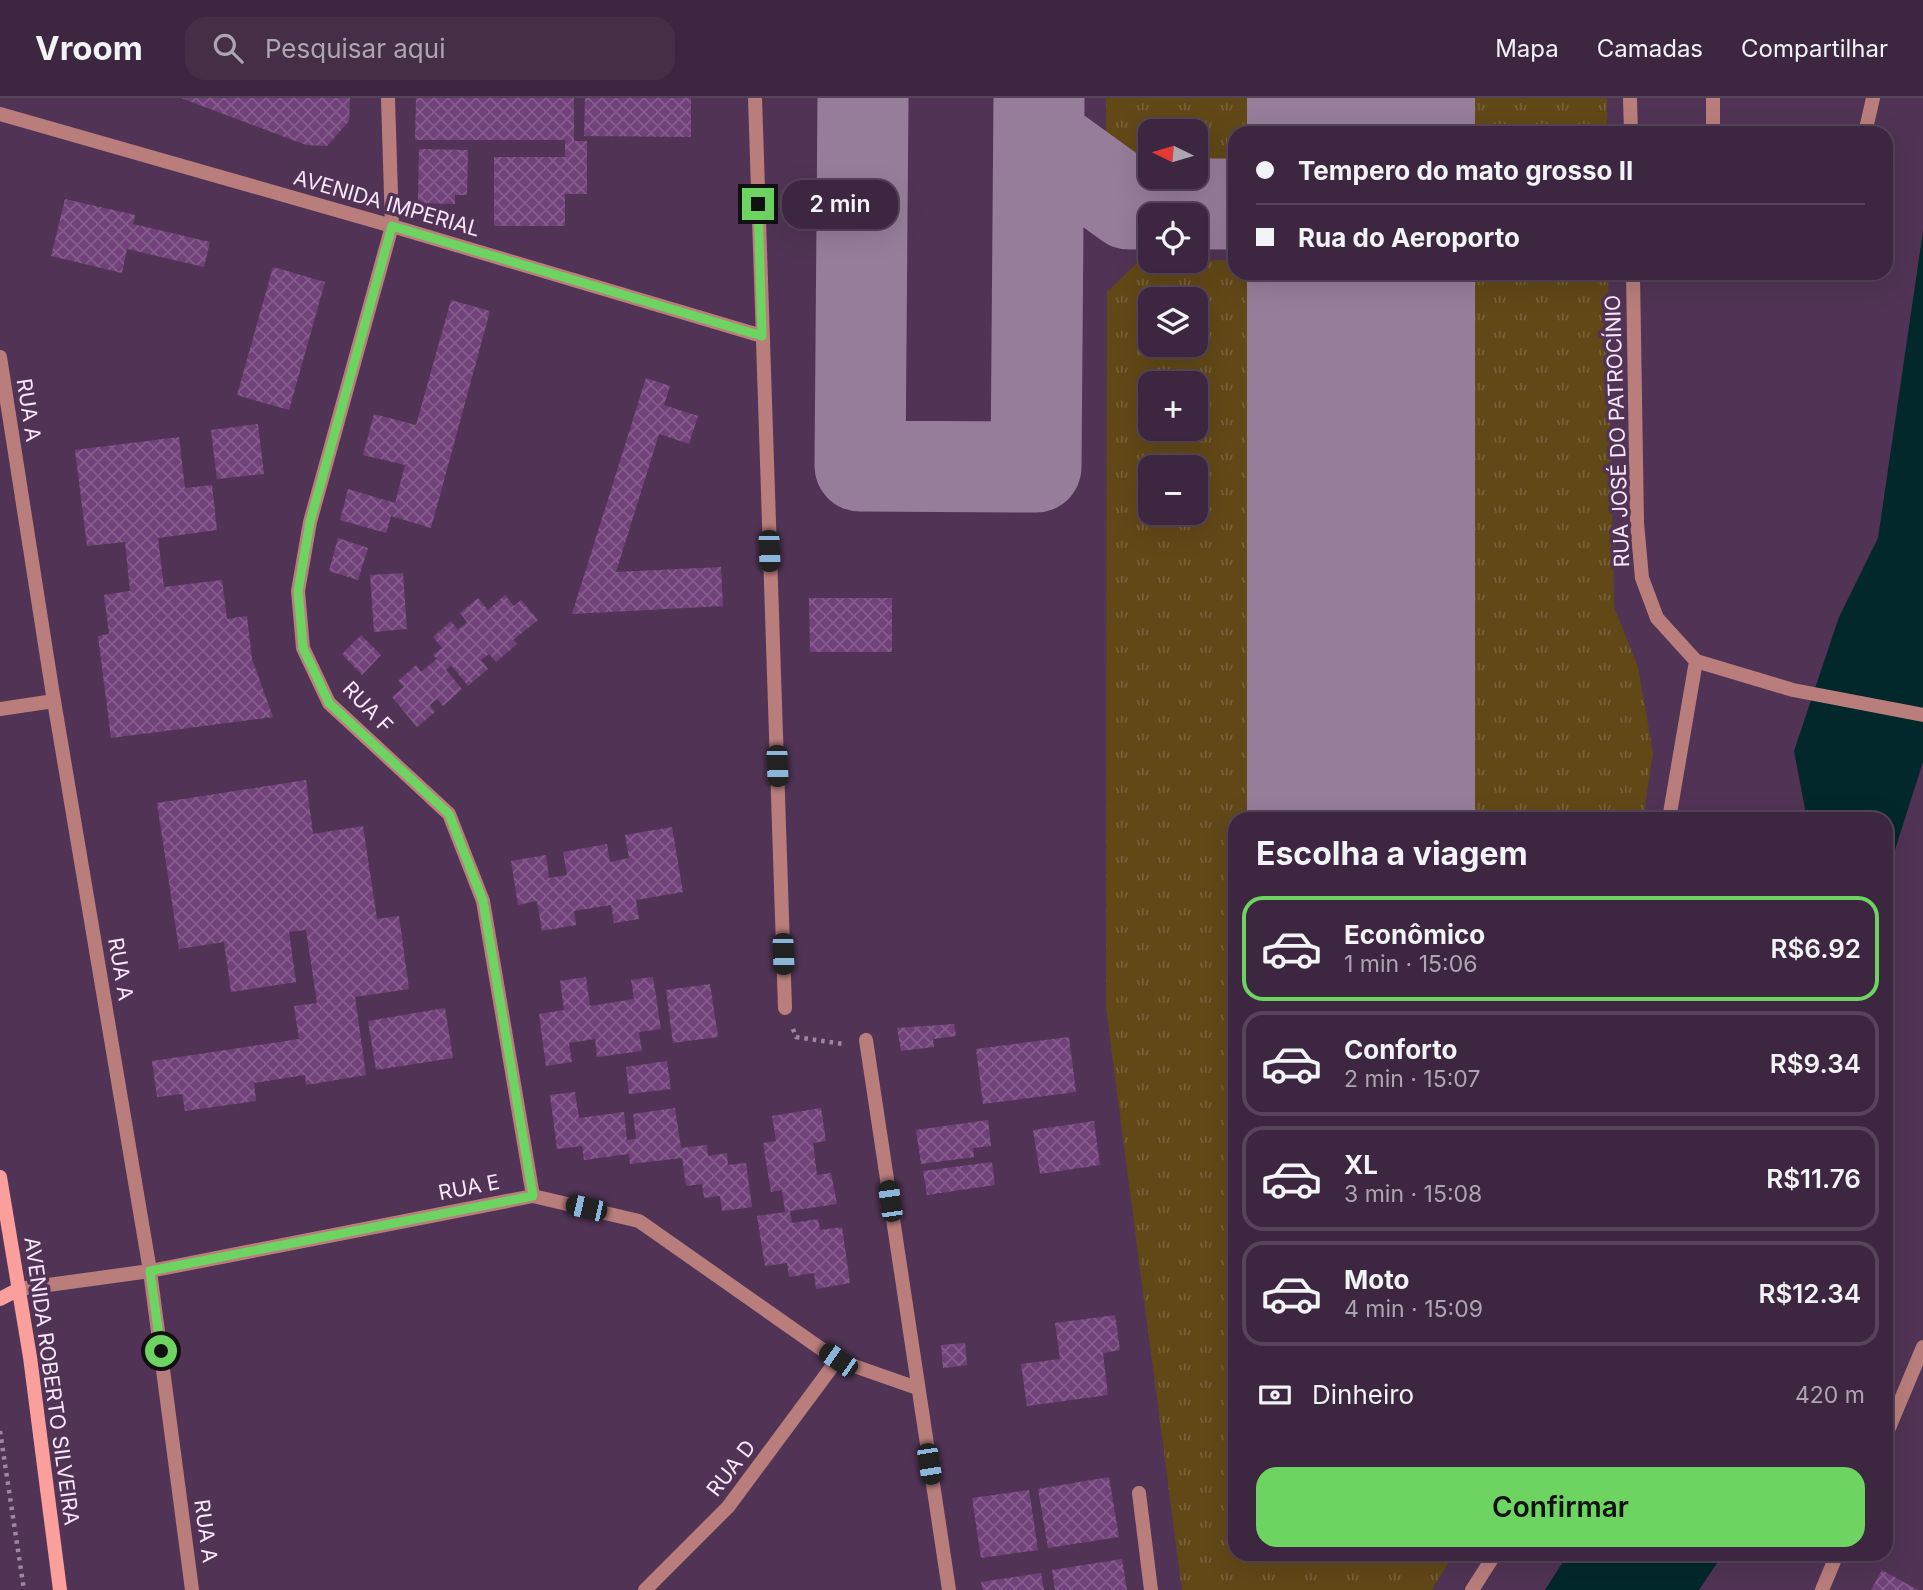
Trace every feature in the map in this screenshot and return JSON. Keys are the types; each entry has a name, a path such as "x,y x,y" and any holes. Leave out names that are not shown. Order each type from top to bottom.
{"street":[{"name":"RUA F","path":"388,98 392,226 310,522 298,591 303,648 329,703 449,814 483,901 533,1196"},
{"path":"755,98 785,1008"},
{"path":"1630,98 1631,126"},
{"path":"1713,98 1713,126"},
{"path":"1867,126 1873,98"},
{"name":"AVENIDA IMPERIAL","path":"0,114 392,226 762,336"},
{"name":"RUA JOSÉ DO PATROCÍNIO","path":"1633,280 1637,523 1642,578 1657,618 1696,661"},
{"name":"RUA A","path":"0,357 54,701 150,1271 192,1590"},
{"path":"1670,812 1696,661 1793,690 1923,715"},
{"path":"0,709 54,701"},
{"path":"866,1040 949,1590"},
{"name":"AVENIDA ROBERTO SILVEIRA","path":"0,1177 19,1289 60,1590"},
{"name":"RUA E","path":"19,1289 150,1271 533,1196 639,1221 838,1360 917,1388"},
{"path":"0,1299 19,1289"},
{"path":"1893,1419 1923,1348"},
{"name":"RUA D","path":"645,1590 728,1507 838,1360"},
{"path":"1139,1493 1151,1590"},
{"path":"1472,1590 1491,1561"},
{"path":"1822,1590 1834,1561"}],"path":[{"path":"785,1008 796,1037 840,1045 866,1040"},
{"path":"0,1431 24,1590"}],"green space":[{"path":"1106,98 1306,98 1306,126 1228,126 1228,184 1208,184 1208,119 1138,119 1138,178 1106,144"},
{"path":"1418,98 1607,98 1607,126 1418,126"},
{"path":"1208,260 1228,260 1228,280 1290,280 1305,299 1304,812 1228,812 1228,1561 1450,1561 1432,1590 1182,1590 1106,1008 1107,292 1138,262 1138,273 1208,273"},
{"path":"1419,280 1608,280 1614,607 1638,667 1653,753 1644,812 1419,812"}],"shaded area":[{"path":"1923,231 1923,762 1893,856 1893,812 1806,812 1794,751 1839,617 1878,538"},
{"path":"1893,856 1894,930 1893,934"},
{"path":"1564,1561 1718,1561 1699,1590 1545,1590"}],"building":[{"path":"181,98 350,98 349,121 327,146 306,145"},
{"path":"416,98 574,98 574,141 587,141 587,194 565,194 565,226 494,226 494,157 565,157 565,140 415,140"},
{"path":"585,98 691,98 691,137 584,136"},
{"path":"419,149 468,150 467,195 455,195 455,204 418,203"},
{"path":"65,199 135,215 133,224 210,242 204,267 127,249 122,273 51,256"},
{"path":"273,267 325,282 289,410 237,395"},
{"path":"451,300 490,311 431,528 391,516 386,533 340,520 348,489 395,503 405,465 363,455 374,414 416,425"},
{"path":"646,378 670,386 664,405 698,416 689,444 659,434 616,572 721,567 723,606 572,614"},
{"path":"258,424 264,474 217,479 211,430"},
{"path":"179,437 185,488 212,485 217,530 158,538 164,587 222,580 227,619 247,616 252,659 273,717 111,738 98,636 109,634 104,595 130,591 125,542 87,546 75,450"},
{"path":"338,538 368,548 358,580 329,571"},
{"path":"403,573 407,629 374,632 370,575"},
{"path":"505,595 514,606 521,600 538,620 513,640 517,644 496,662 489,654 481,660 488,669 468,686 451,665 446,670 462,689 443,706 437,699 430,705 435,712 417,727 392,697 404,687 398,681 416,665 421,672 437,659 433,655 442,648 433,637 451,621 458,630 467,622 460,613 478,598 488,610"},
{"path":"809,598 892,598 892,652 810,652"},
{"path":"361,635 381,655 362,675 342,654"},
{"path":"306,780 313,834 363,826 377,919 399,916 409,989 355,997 366,1075 306,1085 305,1075 254,1083 256,1101 185,1111 182,1094 157,1097 152,1061 299,1039 294,1006 317,1003 306,930 289,932 296,982 231,992 224,942 179,949 157,803"},
{"path":"672,827 683,892 636,900 639,919 614,923 611,905 574,911 576,925 542,931 537,901 518,905 511,861 546,855 549,878 567,875 563,852 607,844 610,862 629,858 625,835"},
{"path":"586,977 590,1006 634,999 631,980 653,977 661,1029 639,1032 642,1051 597,1057 595,1039 569,1043 572,1062 546,1066 539,1014 564,1010 560,981"},
{"path":"710,984 718,1037 673,1043 666,990"},
{"path":"445,1008 453,1058 376,1070 368,1021"},
{"path":"954,1024 956,1036 933,1039 934,1047 901,1051 897,1028"},
{"path":"1069,1037 1076,1092 983,1104 976,1049"},
{"path":"667,1061 671,1089 629,1094 626,1067"},
{"path":"575,1092 579,1118 624,1112 627,1140 636,1139 633,1114 675,1108 681,1148 707,1145 708,1156 727,1153 728,1165 746,1163 752,1207 722,1211 720,1196 704,1198 702,1184 686,1186 682,1158 630,1164 629,1154 584,1160 582,1146 557,1149 550,1095"},
{"path":"821,1108 826,1141 813,1143 817,1175 831,1173 837,1204 790,1211 792,1223 818,1219 820,1230 842,1227 850,1283 816,1289 814,1273 789,1277 787,1263 765,1266 757,1216 785,1212 782,1190 771,1192 763,1143 776,1141 772,1116"},
{"path":"988,1120 991,1146 973,1148 974,1157 921,1164 916,1130"},
{"path":"1094,1121 1100,1165 1040,1174 1033,1130"},
{"path":"992,1162 995,1185 927,1195 923,1171"},
{"path":"1115,1315 1120,1350 1103,1353 1108,1395 1027,1406 1021,1364 1060,1359 1055,1323"},
{"path":"965,1343 967,1365 943,1368 941,1345"},
{"path":"1109,1477 1119,1537 1048,1548 1038,1489"},
{"path":"1029,1490 1038,1550 981,1558 972,1498"},
{"path":"1122,1559 1127,1590 1055,1590 1052,1570"},
{"path":"1882,1570 1918,1590 1871,1590"},
{"path":"1041,1573 1044,1590 983,1590 981,1582"}],"taxiway":[{"path":"863,98 860,466 1036,467 1039,98"},
{"path":"1039,139 1129,204 1228,204"},
{"path":"1328,280 1361,311"}],"runway":[{"path":"1361,98 1361,126"},
{"path":"1361,280 1361,812"}],"route":[{"path":"161,1351 150,1271 533,1196 483,901 449,814 329,703 303,648 298,591 310,522 392,226 762,336 758,204"}]}
